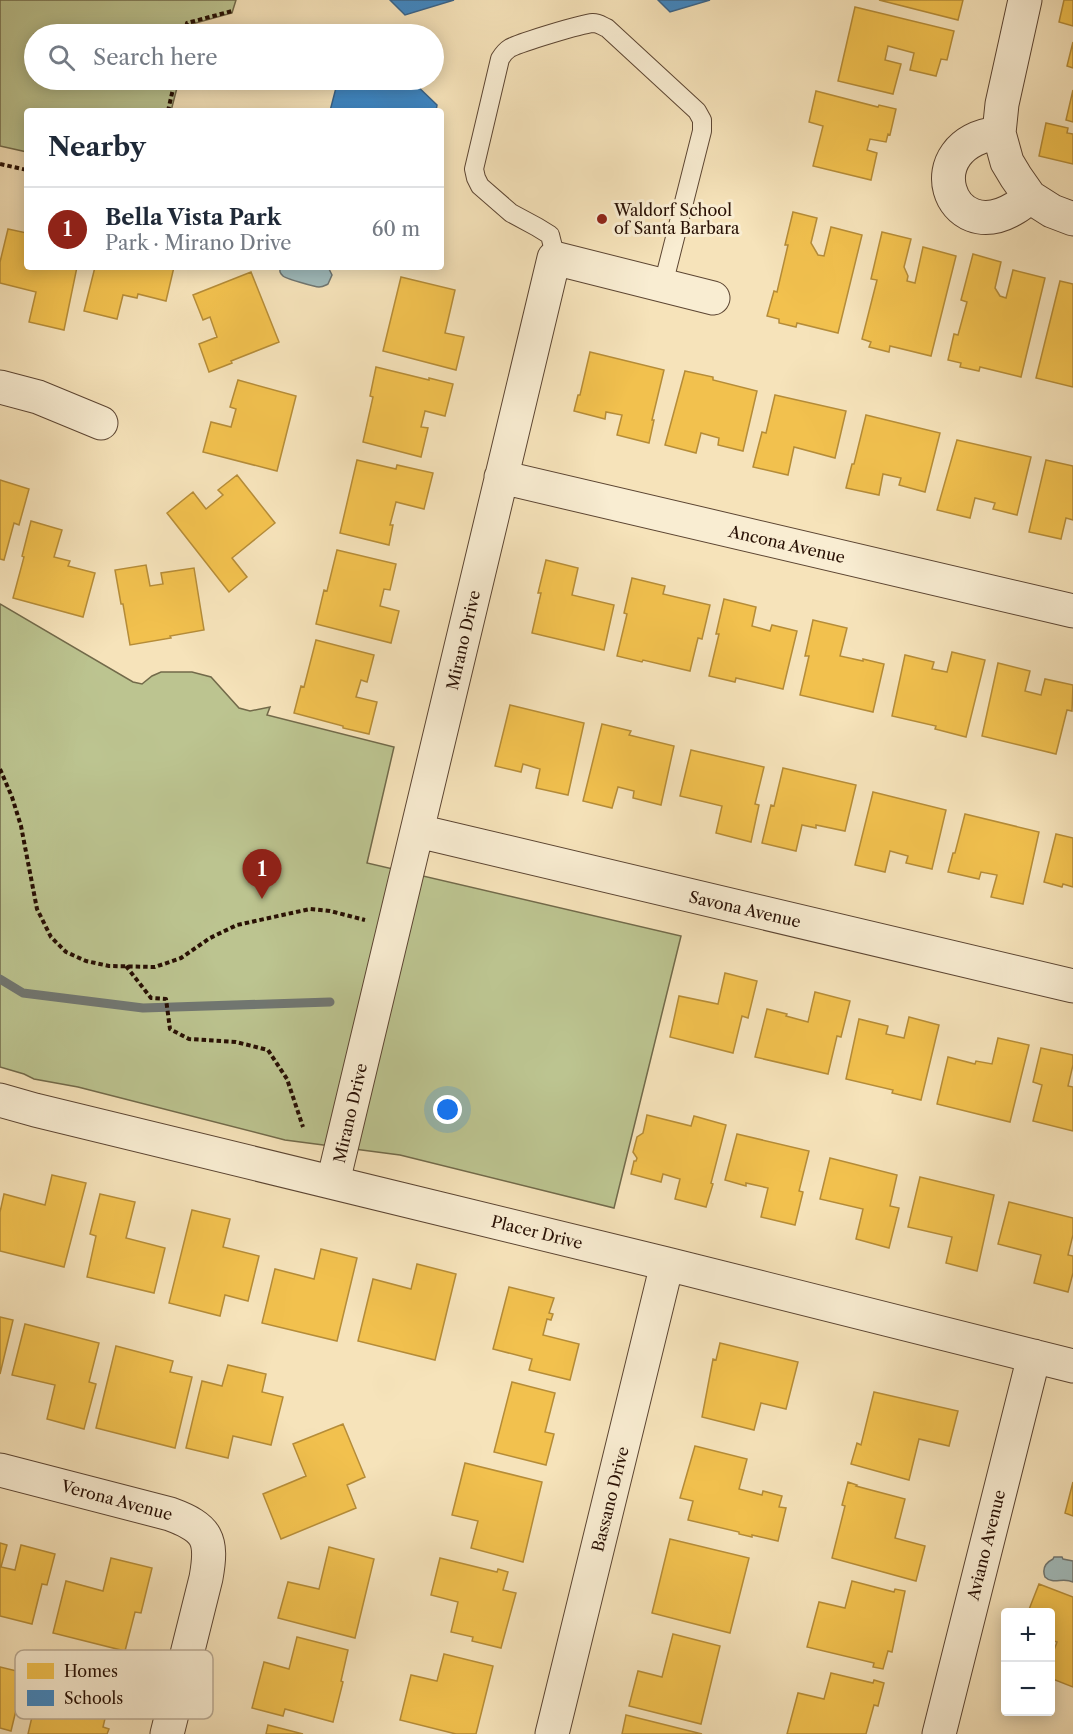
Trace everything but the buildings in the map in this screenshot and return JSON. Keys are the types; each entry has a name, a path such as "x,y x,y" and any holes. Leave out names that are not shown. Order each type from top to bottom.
{"street":[{"path":"1025,0 1002,104 999,133 1007,162 1030,197 1052,211 1073,219"},
{"path":"999,133 973,140 964,146 953,160 948,178 951,195 961,210 980,217 1003,214 1015,209 1030,197"},
{"path":"554,258 713,298"},
{"name":"Mirano Drive","path":"333,1182 554,258"},
{"path":"0,387 38,397 101,423"},
{"name":"Ancona Avenue","path":"501,477 1073,611"},
{"name":"Savona Avenue","path":"418,831 1073,986"},
{"name":"Placer Drive","path":"0,1100 1073,1366"},
{"name":"Bassano Drive","path":"552,1734 667,1264"},
{"name":"Aviano Avenue","path":"939,1734 1034,1356"},
{"name":"Verona Avenue","path":"0,1470 170,1514 197,1527 206,1538 210,1552 188,1650"},
{"name":"Verona Avenue","path":"167,1734 171,1719"}],"lane":[{"path":"554,258 554,247 550,236 511,213 480,186 474,169 500,58 505,51 556,33 597,23 607,28 697,111 702,120 702,131 663,285"}],"path":[{"path":"188,24 232,11"},
{"path":"169,108 173,90"},
{"path":"0,164 24,169"},
{"path":"0,769 21,826 37,909 51,937 66,952 86,962 109,966 155,967 181,958 210,938 237,925 310,909 330,911 395,927"},
{"path":"125,966 151,998 166,999 170,1029 189,1039 236,1042 268,1050 287,1079 303,1127"}],"green space":[{"path":"0,0 236,0 232,13 192,24 24,24 24,90 176,90 172,108 24,108 24,151 0,146"},
{"path":"0,604 133,682 142,684 161,672 192,672 211,677 239,708 250,711 270,707 267,715 394,747 367,863 681,936 614,1208 400,1155 285,1140 78,1087 34,1079 0,1067"}],"water":[{"path":"280,270 330,270 332,275 328,284 316,287 285,277"},
{"path":"1054,1557 1073,1561 1073,1582 1051,1580 1045,1577 1045,1566"}],"waterway":[{"path":"0,979 23,993 143,1008 330,1002"}],"place":[{"name":"Waldorf School of Santa Barbara","path":"602,219"},
{"name":"Bella Vista Park","path":"262,899"}]}
